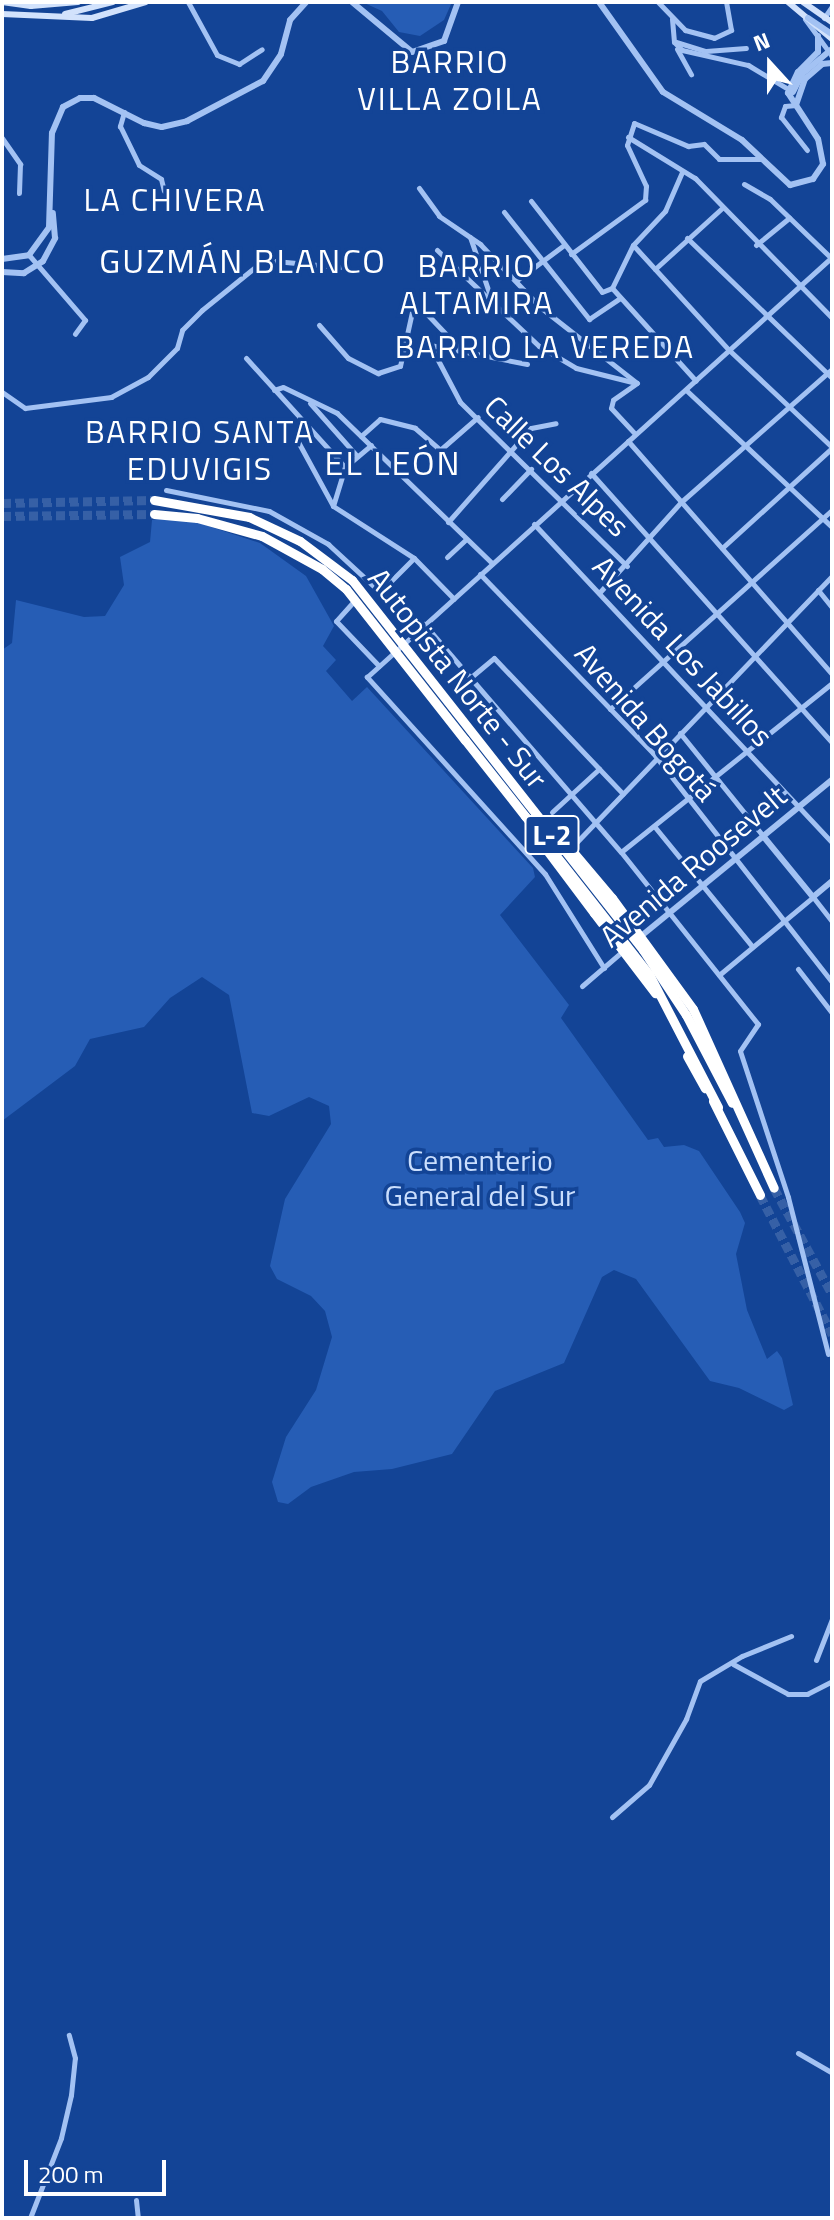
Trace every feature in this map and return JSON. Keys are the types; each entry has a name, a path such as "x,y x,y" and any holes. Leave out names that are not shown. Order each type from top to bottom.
{"highway":[{"name":"Autopista Norte - Sur","path":"154,500 249,517 300,541 349,585 547,827 668,985 774,1188"},
{"name":"Autopista Norte - Sur","path":"154,514 197,518 262,536 349,585 649,974 760,1195"},
{"path":"525,816 594,913 625,949 663,1008 718,1107"},
{"path":"547,827 643,934 714,1051 732,1103"}],"main road":[{"path":"2,2 31,6 78,2"},
{"path":"54,17 113,2"},
{"path":"2,14 105,16 146,2"},
{"path":"803,2 832,22"}],"street":[{"path":"188,2 217,55 239,64 262,49"},
{"path":"2,272 24,273 38,266 55,238 52,133 58,112 80,98 125,111 144,123 169,126 244,93 272,71 290,20 306,2"},
{"path":"352,2 412,52 444,41 458,2"},
{"path":"599,2 663,92 742,140 790,185 819,174 821,145 796,105 791,91 748,65 695,56 674,42"},
{"path":"658,2 672,19 697,36 725,35 732,20 726,2"},
{"path":"788,2 832,38 831,54 805,79 796,105"},
{"path":"824,18 832,6"},
{"path":"807,18 811,8"},
{"path":"807,18 831,54"},
{"path":"672,19 674,42 691,74"},
{"path":"791,91 817,54 818,36"},
{"path":"674,42 706,51 746,48"},
{"path":"791,91 802,74 831,54"},
{"path":"796,105 785,106 781,117 807,150"},
{"path":"125,111 120,126 139,165 161,179 164,191"},
{"path":"627,137 639,123 688,146 704,144 719,159 761,159"},
{"path":"627,137 695,178 756,245 832,318"},
{"path":"571,254 645,200 646,186 632,165 627,137"},
{"path":"2,138 20,164 19,193"},
{"path":"531,201 602,292 612,288 633,245 665,211 682,172"},
{"path":"604,968 545,874 367,677 764,318 802,289 832,258 789,218 744,184"},
{"path":"419,188 439,216 470,236 517,280 540,307 637,383"},
{"path":"2,259 29,255 42,240 52,208"},
{"path":"655,269 722,208"},
{"path":"504,212 589,319 619,299"},
{"path":"756,245 789,218"},
{"path":"470,236 493,306"},
{"path":"599,593 652,540 681,502 830,373 764,318 687,238"},
{"path":"517,280 564,245"},
{"path":"633,245 729,350 832,447 722,548"},
{"path":"437,250 493,306 559,359 637,383"},
{"path":"29,255 85,320 75,334"},
{"path":"2,392 25,408 111,397 148,377 177,348 182,330 205,306 264,260 340,267"},
{"path":"612,288 696,381"},
{"path":"319,325 348,358 378,373 400,366 408,317 418,311 449,334 463,352 527,364"},
{"name":"Calle Los Alpes","path":"463,352 430,345 448,388 511,447 627,566"},
{"path":"246,358 345,467"},
{"path":"635,434 611,408 613,400 637,383"},
{"path":"274,390 283,387 337,413 492,563"},
{"path":"686,390 832,527"},
{"path":"309,402 357,456"},
{"path":"361,436 380,419 415,428 440,450 478,417"},
{"path":"447,522 531,428 556,423"},
{"path":"296,438 333,506 414,558 454,599"},
{"path":"628,441 832,674"},
{"path":"333,506 345,467 371,445"},
{"path":"502,499 531,469"},
{"path":"591,473 832,743"},
{"path":"166,490 269,511 328,544 380,592 414,558"},
{"path":"610,709 832,510"},
{"name":"Avenida Los Jabillos","path":"534,524 832,843"},
{"path":"447,557 466,539"},
{"name":"Avenida Bogotá","path":"480,574 656,758 831,979"},
{"path":"545,874 832,576"},
{"path":"373,584 335,617 379,666"},
{"path":"818,590 832,607"},
{"path":"424,624 621,852 758,1024 740,1051 788,1197 828,1354"},
{"path":"470,678 494,658 623,794"},
{"path":"621,852 832,683"},
{"path":"680,733 832,921"},
{"path":"552,812 599,769"},
{"name":"Avenida Roosevelt","path":"582,986 832,780"},
{"path":"654,826 752,946"},
{"path":"719,975 832,881"},
{"path":"798,969 832,1013"},
{"path":"816,1660 832,1619"},
{"path":"612,1817 649,1785 686,1719 700,1681 791,1636"},
{"path":"733,1664 788,1694 807,1694 832,1681"},
{"path":"30,2218 61,2138 71,2095 75,2058 69,2035"},
{"path":"798,2053 832,2073"},
{"path":"136,2200 138,2218"}],"green space":[{"path":"362,2 452,2 444,20 420,36 399,32 382,11"},
{"name":"Cementerio General del Sur","path":"175,515 260,543 306,576 334,626 323,646 336,660 326,671 352,701 367,687 533,868 535,877 500,915 569,1005 561,1018 648,1140 658,1138 664,1147 684,1145 699,1151 740,1212 745,1223 736,1254 747,1310 767,1359 777,1351 782,1358 793,1405 784,1410 739,1388 710,1381 636,1279 614,1270 602,1277 564,1363 495,1391 452,1454 392,1469 354,1472 311,1487 288,1504 278,1502 272,1482 286,1437 316,1390 332,1337 325,1311 311,1296 277,1279 270,1266 285,1199 331,1124 329,1106 309,1097 269,1116 252,1113 229,995 202,977 170,998 144,1027 90,1039 75,1066 2,1121 2,650 12,643 16,600 84,617 105,616 124,585 120,557 150,542 152,520"}],"tunnel":[{"path":"2,503 154,500"},
{"path":"2,516 154,514"},
{"path":"774,1188 832,1294"},
{"path":"760,1195 832,1334"}],"district":[{"name":"BARRIO VILLA ZOILA","path":"450,80"},
{"name":"LA CHIVERA","path":"175,199"},
{"name":"GUZMÁN BLANCO","path":"243,261"},
{"name":"BARRIO ALTAMIRA","path":"477,284"},
{"name":"BARRIO LA VEREDA","path":"545,346"},
{"name":"BARRIO SANTA EDUVIGIS","path":"200,450"},
{"name":"EL LEÓN","path":"393,463"}]}
